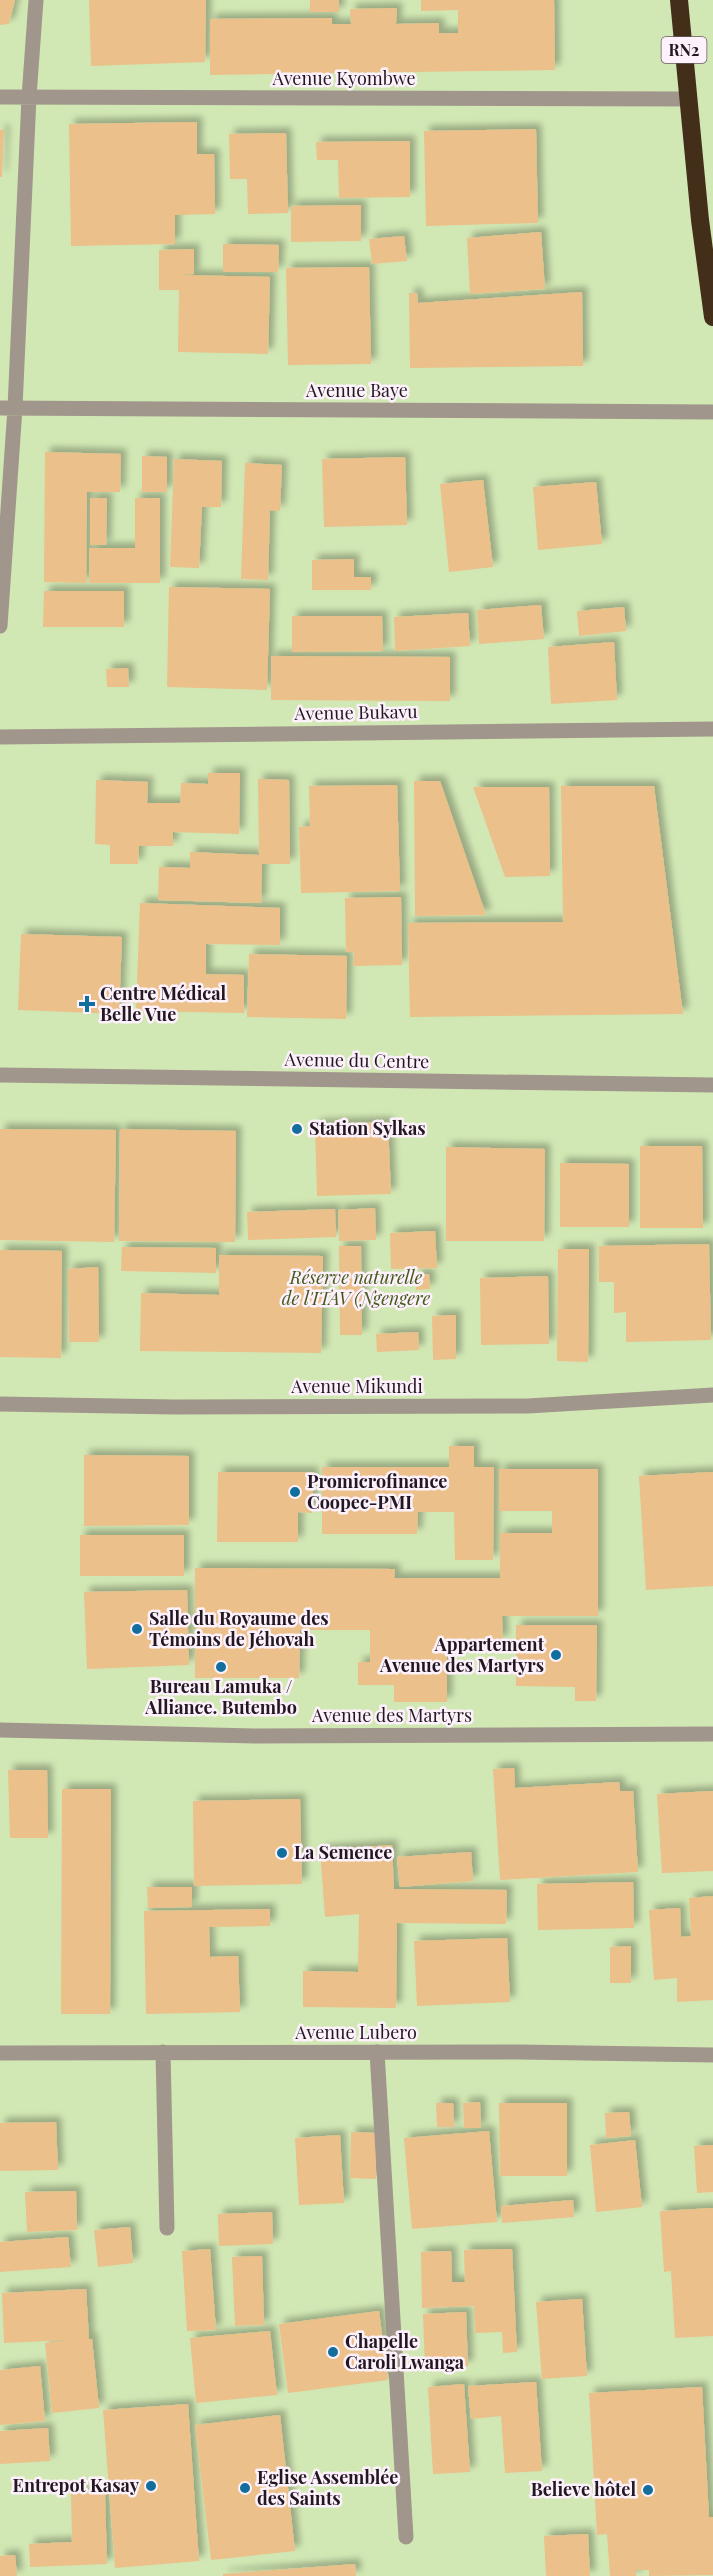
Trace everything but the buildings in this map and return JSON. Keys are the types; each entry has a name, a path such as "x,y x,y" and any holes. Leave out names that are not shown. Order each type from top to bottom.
{"highway":[{"name":"RN2","path":"679,0 713,317"}],"street":[{"path":"0,626 7,408 36,0"},
{"name":"Avenue Kyombwe","path":"0,97 689,99"},
{"name":"Avenue Baye","path":"7,408 713,412"},
{"name":"Avenue Bukavu","path":"0,737 713,729"},
{"name":"Avenue du Centre","path":"0,1076 713,1085"},
{"name":"Avenue Mikundi","path":"0,1404 174,1407 528,1406 713,1395"},
{"name":"Avenue des Martyrs","path":"0,1730 255,1736 713,1734"},
{"path":"163,2052 167,2228"},
{"path":"377,2052 406,2537"},
{"name":"Avenue Lubero","path":"0,2053 377,2052 713,2055"}],"green space":[{"name":"Réserve naturelle de l'ITAV (Ngengere","path":"0,0 713,0 713,2576 0,2576"}],"place":[{"name":"Centre Médical Belle Vue","path":"87,1004"},
{"name":"Station Sylkas","path":"297,1129"},
{"name":"Promicrofinance Coopec-PMI","path":"295,1492"},
{"name":"Salle du Royaume des Témoins de Jéhovah","path":"137,1629"},
{"name":"Appartement Avenue des Martyrs","path":"556,1655"},
{"name":"Bureau Lamuka / Alliance. Butembo","path":"221,1667"},
{"name":"La Semence","path":"282,1853"},
{"name":"Chapelle Caroli Lwanga","path":"333,2352"},
{"name":"Entrepot Kasay","path":"151,2486"},
{"name":"Eglise Assemblée des Saints","path":"245,2488"},
{"name":"Believe hôtel","path":"648,2490"}]}
